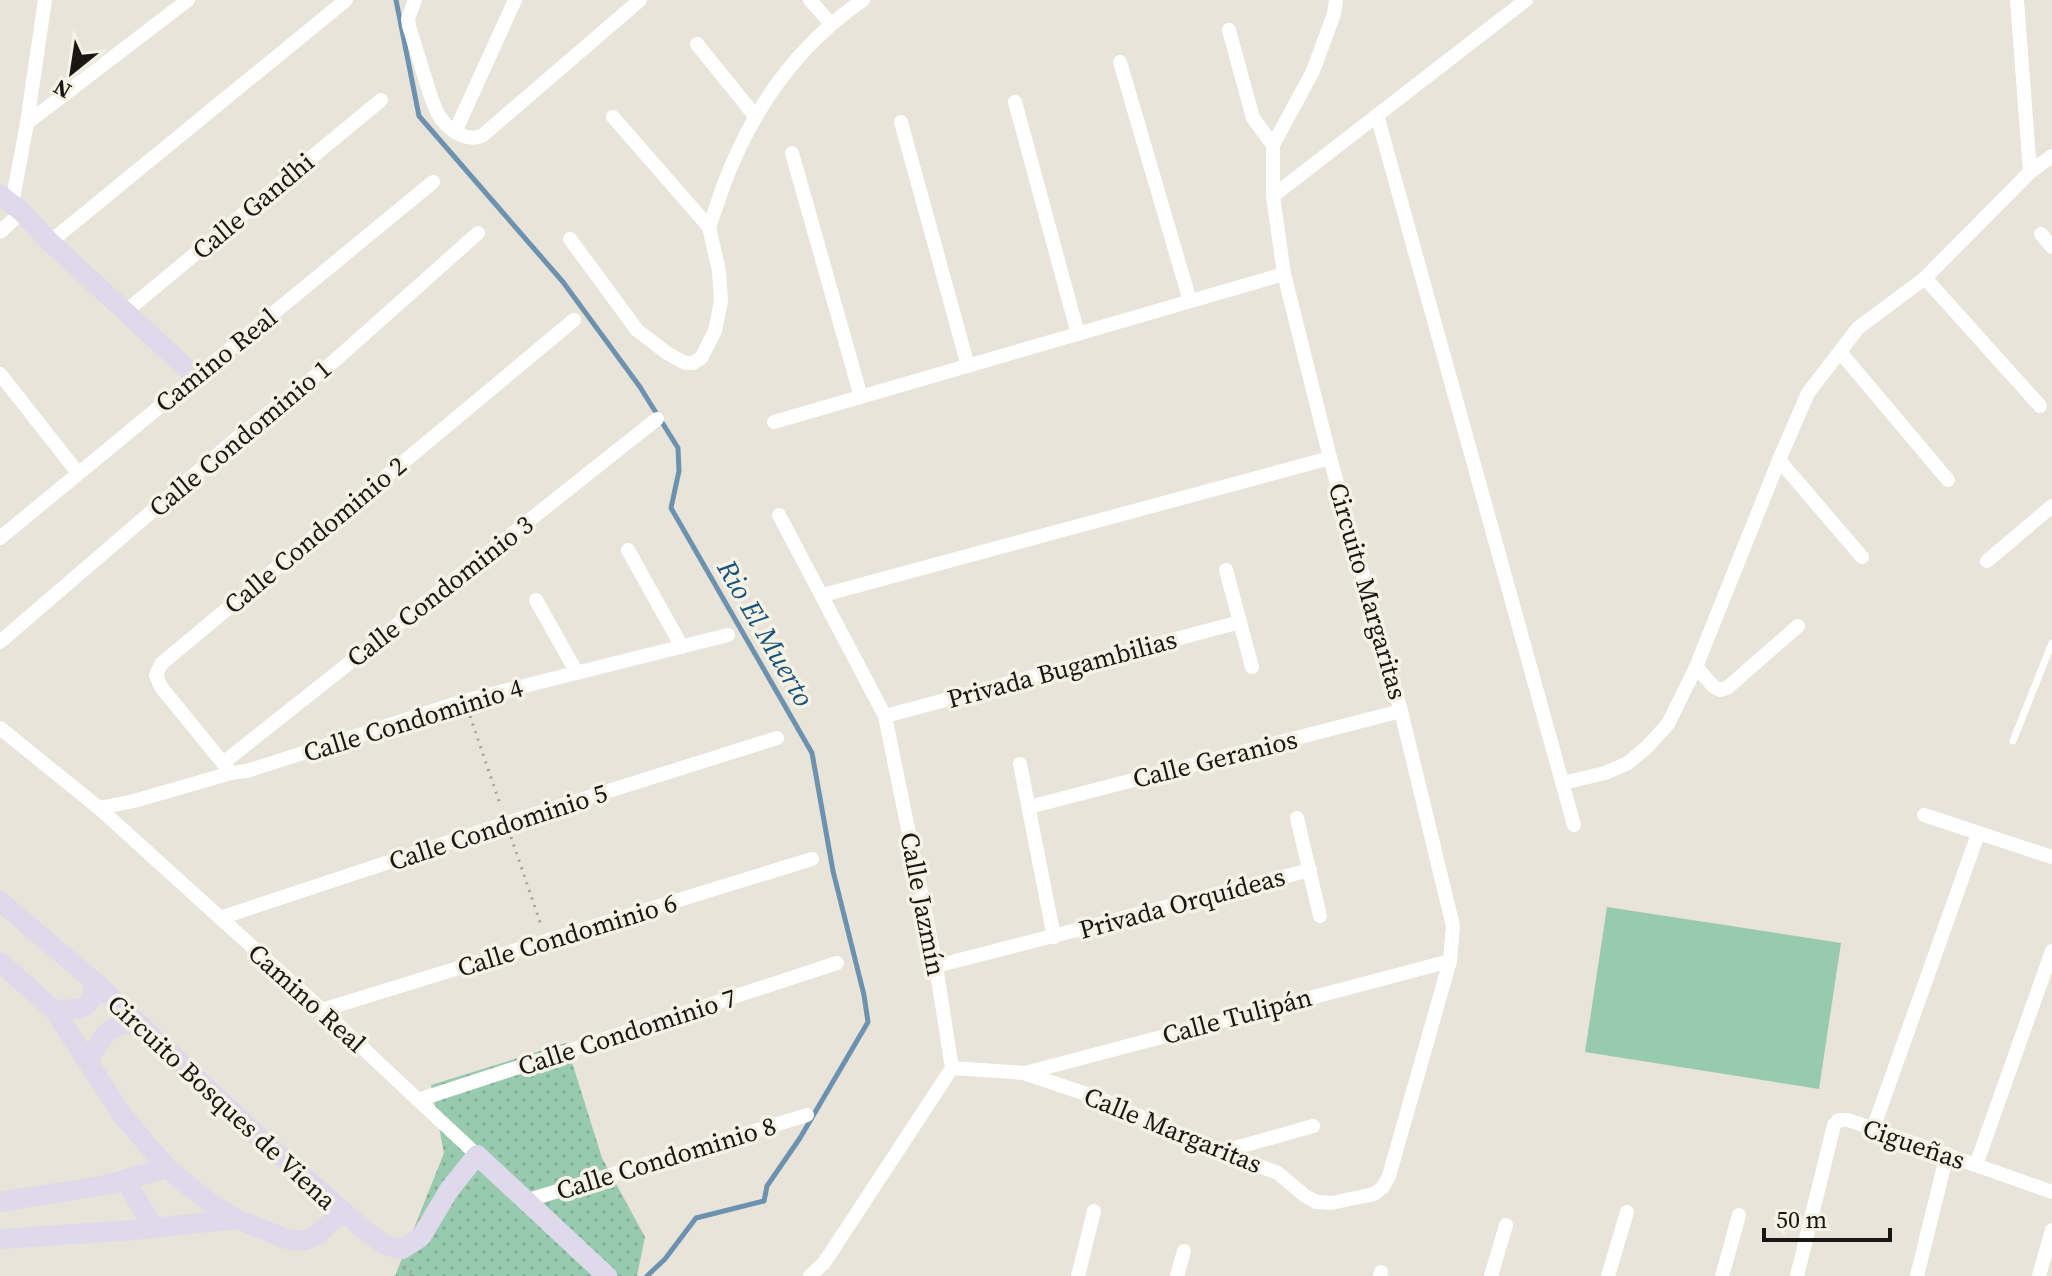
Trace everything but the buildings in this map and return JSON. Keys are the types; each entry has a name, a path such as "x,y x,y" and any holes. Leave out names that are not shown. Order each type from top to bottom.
{"main road":[{"path":"11,203 195,376"},
{"name":"Circuito Bosques de Viena","path":"0,901 95,982 343,1211 317,1235 298,1241 236,1219 210,1203 167,1168 123,1116 54,1010 0,962"},
{"path":"54,1010 88,1006 95,982"},
{"path":"88,1060 111,1028 135,1022"},
{"path":"343,1211 385,1245 402,1249 421,1237 449,1190 477,1155"},
{"name":"Camino Real","path":"477,1155 600,1270"},
{"path":"0,1202 106,1185 167,1168"},
{"path":"125,1180 154,1228"},
{"path":"0,1239 236,1219"}],"street":[{"path":"0,232 11,203 27,123 45,0"},
{"path":"27,123 188,0"},
{"path":"50,242 346,0"},
{"path":"415,0 408,19 409,26 434,106 441,119 455,132 471,139 483,135 640,0"},
{"path":"455,132 515,0"},
{"path":"810,0 831,24"},
{"path":"709,227 730,168 755,116 789,67 831,24 860,2 875,0"},
{"path":"1330,458 1284,274 1273,196 1273,145 1313,71 1334,14 1336,0"},
{"path":"1273,196 1526,0"},
{"path":"2017,0 2030,172"},
{"path":"1229,30 1253,118 1273,145"},
{"path":"697,44 755,116"},
{"path":"1120,62 1190,301"},
{"name":"Calle Gandhi","path":"125,312 381,100"},
{"path":"1015,102 1078,334"},
{"path":"1377,115 1574,825"},
{"path":"570,239 637,330 685,363 701,358 712,339 721,301 719,271 709,227 613,117"},
{"path":"901,122 968,366"},
{"path":"792,153 861,397"},
{"path":"1563,783 1605,773 1628,763 1668,724 1696,667 1808,393 1858,328 1925,278 2030,172 2052,156"},
{"name":"Camino Real","path":"0,538 433,182"},
{"name":"Calle Condominio 1","path":"0,642 237,438 333,362 478,233"},
{"path":"2041,234 2052,247"},
{"path":"774,422 1284,274"},
{"path":"1925,278 2040,406"},
{"name":"Calle Condominio 2","path":"227,768 161,687 156,675 161,664 574,320"},
{"path":"1840,352 1948,480"},
{"path":"0,374 78,473"},
{"name":"Calle Condominio 3","path":"227,768 657,419"},
{"name":"Circuito Margaritas","path":"823,595 1330,458 1401,711 1453,926 1450,961 1389,1176 1383,1187"},
{"path":"1779,460 1862,557"},
{"path":"1987,561 2052,506"},
{"name":"Calle Jazmín","path":"779,515 885,716 936,966 952,1068"},
{"path":"628,550 682,647"},
{"path":"1226,570 1252,667"},
{"path":"536,600 577,673"},
{"name":"Privada Bugambilias","path":"885,716 1240,622"},
{"path":"1696,667 1713,686 1720,690 1727,688 1798,626"},
{"name":"Calle Condominio 4","path":"99,808 134,801 227,768 247,771 464,701 728,635"},
{"name":"Calle Geranios","path":"1029,807 1401,711"},
{"name":"Camino Real","path":"0,728 99,808 477,1155"},
{"name":"Calle Condominio 5","path":"220,918 777,738"},
{"path":"1020,764 1054,937"},
{"path":"1924,815 2052,857"},
{"name":"Privada Orquídeas","path":"1297,818 1320,916"},
{"path":"1873,1129 1978,834"},
{"name":"Calle Condominio 6","path":"322,1010 812,859"},
{"name":"Privada Orquídeas","path":"936,966 1310,870"},
{"path":"1976,1165 2052,951"},
{"name":"Calle Tulipán","path":"1024,1073 1450,961"},
{"name":"Calle Condominio 7","path":"418,1100 837,963"},
{"path":"810,1276 824,1263 952,1068"},
{"name":"Calle Margaritas","path":"952,1068 1024,1073 1098,1098 1221,1152 1278,1173 1316,1202 1331,1203 1374,1194 1383,1187"},
{"name":"Calle Condominio 8","path":"525,1201 807,1115"},
{"name":"Cigueñas","path":"1797,1276 1834,1125 1839,1120 1848,1120 2052,1192"},
{"path":"1221,1152 1313,1126"},
{"path":"1917,1276 1947,1154"},
{"path":"1078,1276 1094,1211"},
{"path":"1608,1276 1627,1212"},
{"path":"1722,1276 1739,1215"},
{"path":"1491,1276 1506,1225"},
{"path":"2039,1276 2052,1230"},
{"path":"1177,1276 1184,1251"}],"lane":[{"path":"2013,741 2052,643"}],"green space":[{"path":"1607,907 1841,943 1819,1089 1585,1052"},
{"path":"566,1043 602,1158 645,1237 637,1276 395,1276 444,1153 431,1085"}],"waterway":[{"name":"Rio El Muerto","path":"396,0 419,116 563,282 640,387 678,448 679,471 671,508 812,753 833,871 864,995 868,1022 800,1138 767,1186 764,1201 696,1218 665,1259 647,1276"}]}
